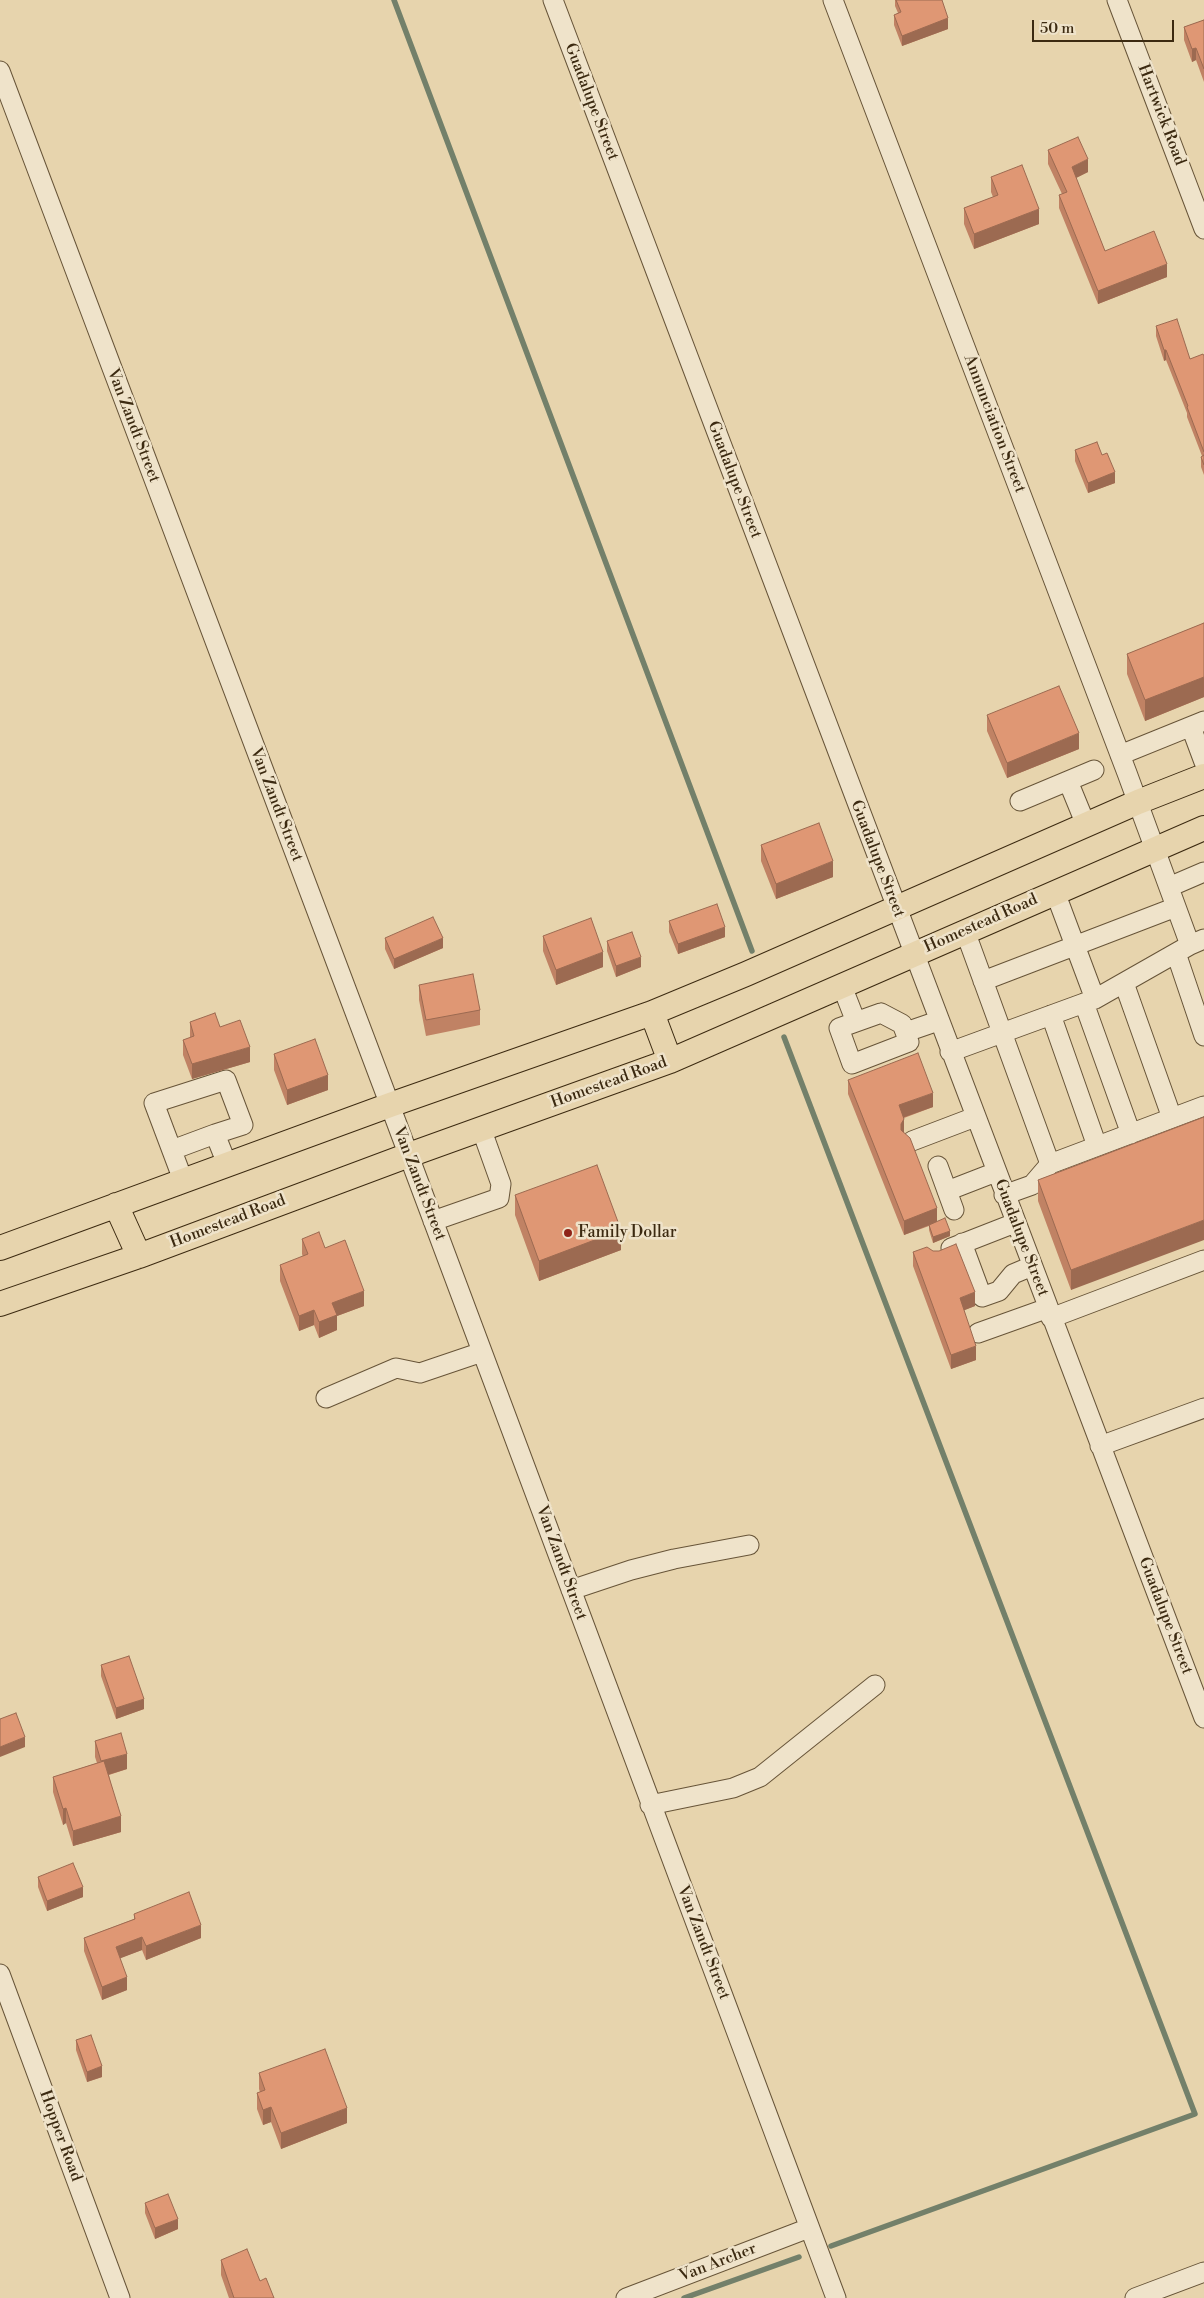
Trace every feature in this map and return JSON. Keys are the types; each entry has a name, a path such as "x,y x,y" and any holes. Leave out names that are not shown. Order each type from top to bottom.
{"main road":[{"path":"0,1248 390,1105 652,1013 746,974 1138,802 1204,776"},
{"name":"Homestead Road","path":"0,1304 139,1256 481,1128 670,1061 1204,828"},
{"path":"652,1013 670,1061"},
{"path":"116,1205 139,1256"}],"street":[{"name":"Guadalupe Street","path":"553,0 938,1021 1204,1718"},
{"name":"Annunciation Street","path":"833,0 1169,887 1190,946 1204,1036"},
{"name":"Hartwick Road","path":"1117,0 1204,229"},
{"name":"Van Zandt Street","path":"0,71 434,1221 650,1805 836,2298"},
{"path":"1120,754 1197,724 1204,762"},
{"path":"1020,801 1094,770"},
{"path":"1068,781 1086,825"},
{"path":"1169,887 1204,872"},
{"path":"1055,892 1075,946 1131,1134"},
{"path":"983,981 1176,907"},
{"path":"966,931 1050,1164"},
{"path":"950,1052 1090,1001 1190,946"},
{"path":"1124,982 1172,1118"},
{"path":"842,986 856,1022"},
{"path":"881,1013 902,1024 909,1042 852,1064 839,1028 856,1022 881,1013"},
{"path":"1051,1015 1097,1146"},
{"path":"906,1032 938,1021"},
{"path":"172,1150 242,1125 226,1080 154,1103 172,1150 184,1180"},
{"path":"1004,1195 1032,1185 1050,1164 1204,1106"},
{"path":"912,1141 975,1117"},
{"path":"434,1221 499,1198 501,1184 481,1128"},
{"path":"215,1134 227,1164"},
{"path":"938,1166 954,1210"},
{"path":"947,1190 996,1172"},
{"path":"936,1254 1015,1223"},
{"path":"962,1243 982,1297 999,1291 1013,1274 1032,1266"},
{"path":"978,1333 1050,1313 1204,1260"},
{"path":"326,1398 396,1368 420,1373 482,1352"},
{"path":"1100,1446 1204,1408"},
{"path":"571,1590 674,1559 749,1545"},
{"path":"650,1805 733,1788 760,1776 876,1685"},
{"name":"Hopper Road","path":"0,1974 120,2298"},
{"name":"Van Archer","path":"626,2298 809,2228"},
{"path":"1135,2298 1161,2293 1204,2272"}],"building":[{"path":"896,0 942,0 948,18 902,36 894,15 901,12"},
{"path":"1204,20 1204,69 1196,48 1192,49 1184,27"},
{"path":"1078,137 1088,159 1072,167 1105,251 1154,231 1167,264 1098,291 1059,195 1067,192 1048,150"},
{"path":"1022,165 1039,209 974,234 964,208 998,195 991,177"},
{"path":"1177,319 1190,359 1203,354 1204,356 1204,452 1156,326"},
{"path":"1097,442 1102,455 1107,453 1115,472 1088,483 1075,450"},
{"path":"1204,623 1204,677 1145,700 1127,654"},
{"path":"1059,686 1079,733 1007,763 987,715"},
{"path":"819,823 833,861 776,884 761,845"},
{"path":"717,904 725,927 678,944 669,921"},
{"path":"433,917 443,938 394,959 385,938"},
{"path":"591,918 603,952 556,970 543,936"},
{"path":"632,932 641,957 616,966 607,941"},
{"path":"473,974 480,1010 426,1020 419,985"},
{"path":"215,1013 220,1027 240,1020 250,1047 192,1064 183,1040 194,1036 190,1022"},
{"path":"315,1039 328,1075 287,1090 274,1054"},
{"path":"918,1053 933,1093 899,1105 904,1119 901,1124 901,1130 910,1138 937,1208 904,1221 848,1080"},
{"path":"1204,1117 1204,1220 1071,1270 1038,1180"},
{"name":"Family Dollar","path":"597,1165 621,1230 539,1261 515,1195"},
{"path":"945,1218 950,1231 933,1237 929,1225"},
{"path":"319,1232 325,1248 345,1240 364,1291 332,1303 337,1315 319,1322 314,1310 299,1316 280,1265 308,1254 302,1239"},
{"path":"956,1244 975,1292 960,1298 976,1346 951,1355 913,1252 927,1247 933,1251 939,1251"},
{"path":"129,1656 144,1699 116,1708 101,1665"},
{"path":"16,1713 25,1737 0,1747 0,1719"},
{"path":"121,1733 127,1754 101,1761 95,1741"},
{"path":"104,1761 121,1816 73,1831 66,1808 63,1809 53,1777"},
{"path":"73,1863 83,1887 47,1901 38,1877"},
{"path":"189,1892 201,1925 146,1946 142,1937 116,1947 127,1977 102,1987 84,1938 135,1919 134,1914"},
{"path":"91,2035 102,2066 87,2072 76,2040"},
{"path":"325,2049 347,2108 281,2133 271,2107 263,2110 257,2093 265,2090 259,2073"},
{"path":"168,2194 178,2219 155,2228 145,2203"},
{"path":"247,2249 260,2281 266,2278 274,2298 234,2298 221,2260"}],"waterway":[{"path":"394,0 752,951"},
{"path":"784,1037 1195,2114 831,2246"},
{"path":"684,2298 799,2257"}],"place":[{"name":"Family Dollar","path":"568,1233"}]}
